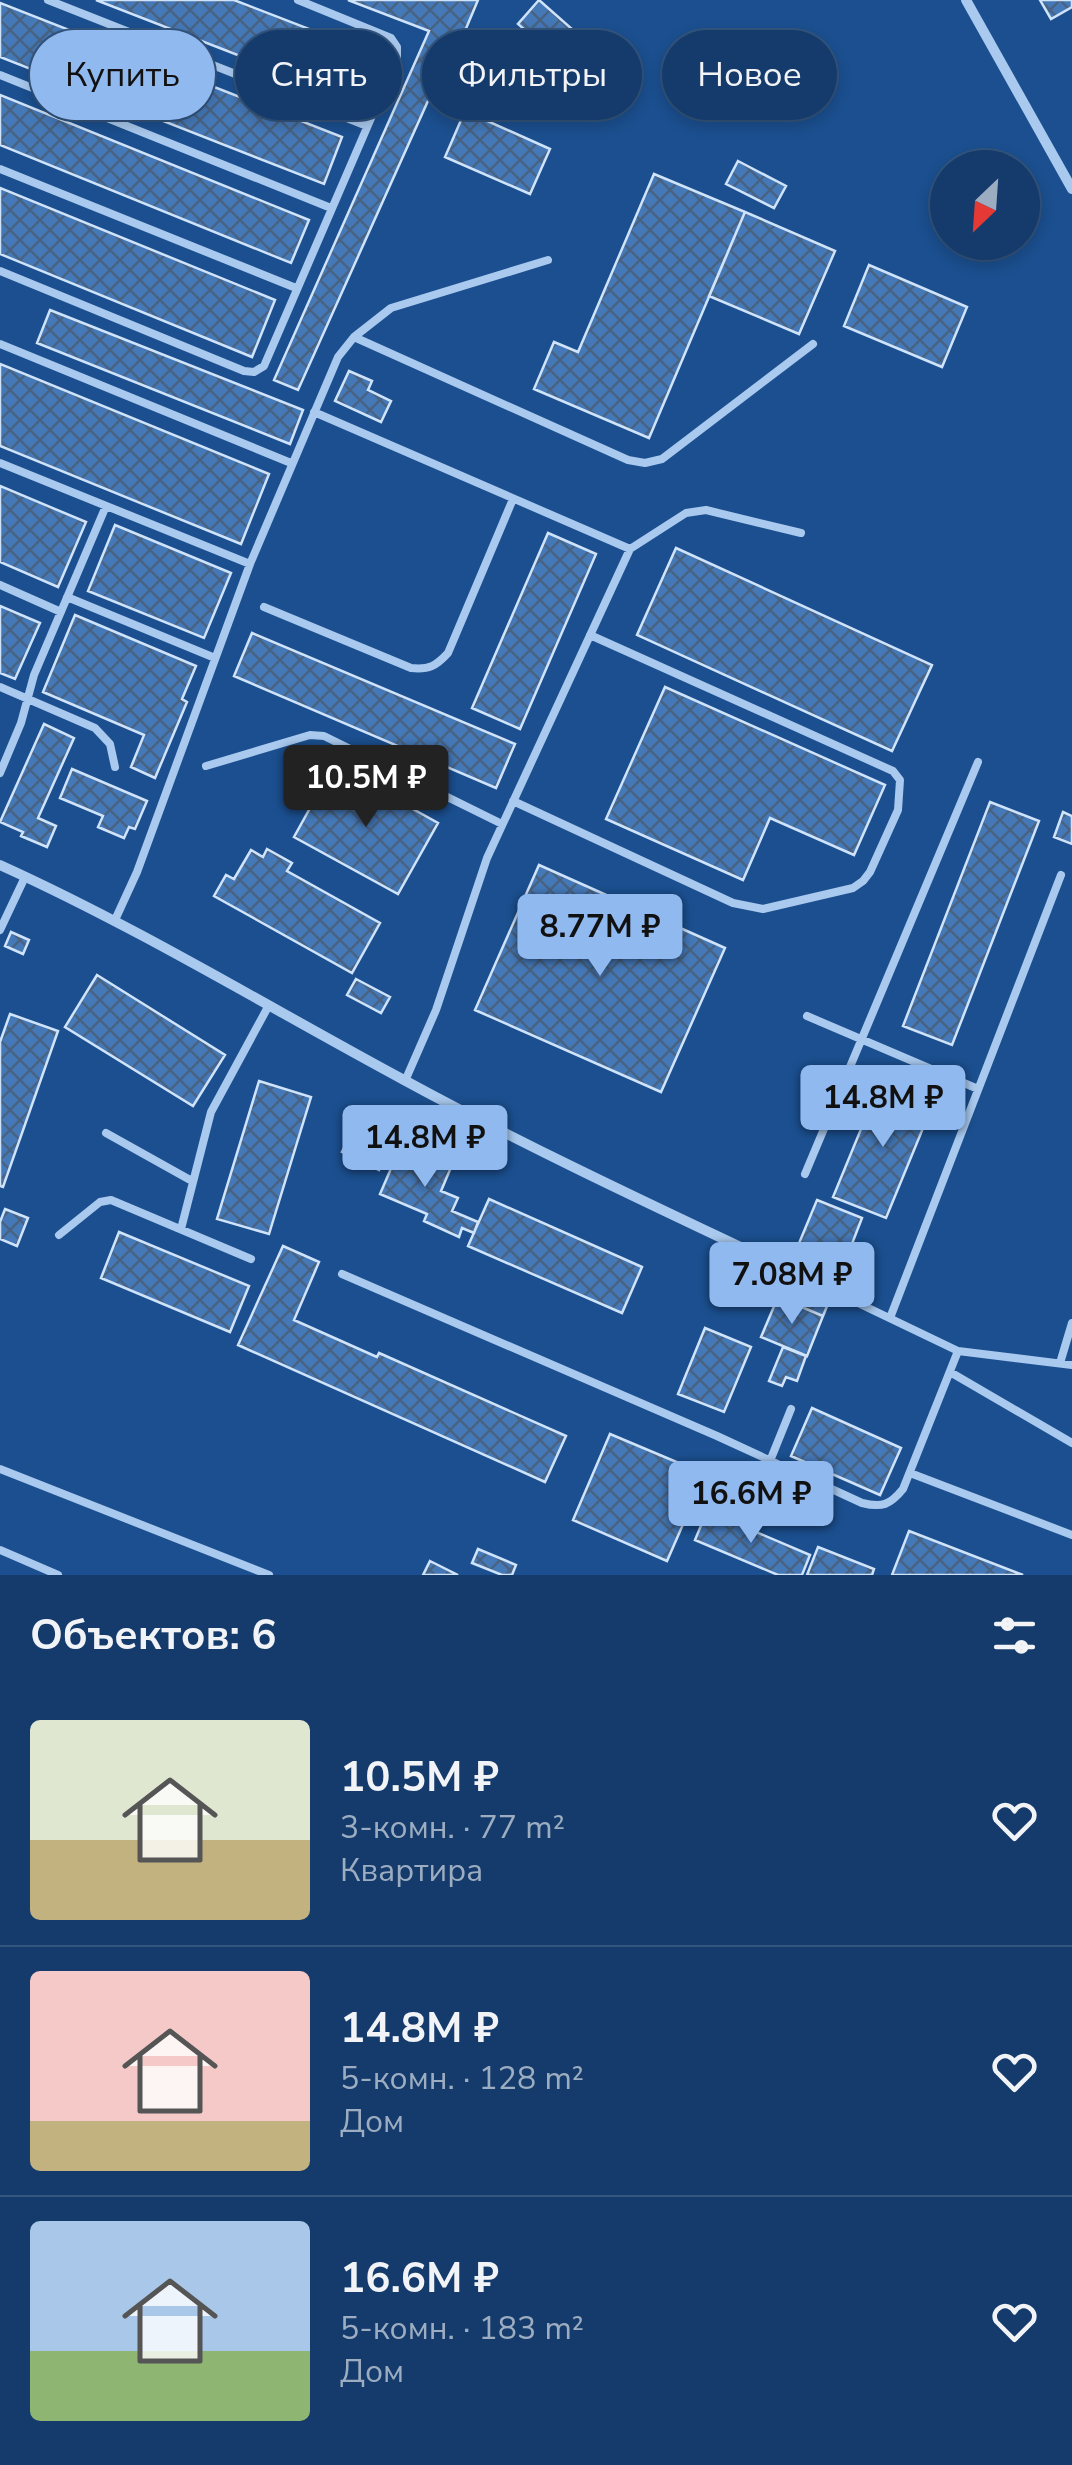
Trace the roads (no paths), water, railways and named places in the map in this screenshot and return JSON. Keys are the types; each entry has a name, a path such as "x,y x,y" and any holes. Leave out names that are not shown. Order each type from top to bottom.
{"street":[{"path":"966,0 1072,189"},
{"path":"0,866 115,920 535,1149 787,1269"}],"lane":[{"path":"48,0 368,126"},
{"path":"0,272 244,371 254,372 264,366 397,58 392,38 298,0"},
{"path":"0,74 332,208"},
{"path":"0,169 296,288"},
{"path":"115,920 137,872 250,564 338,358 354,338 392,308 548,260"},
{"path":"354,338 628,460 645,463 662,458 813,344"},
{"path":"0,344 291,463"},
{"path":"314,412 630,548"},
{"path":"0,462 250,564"},
{"path":"264,607 411,668 425,670 437,666 448,653 513,499"},
{"path":"0,773 106,506"},
{"path":"405,1081 436,1010 502,824 630,548 686,513 706,510 801,534"},
{"path":"0,585 61,612"},
{"path":"67,597 215,658"},
{"path":"513,801 733,904 752,908 763,909 853,888 870,872 898,810 900,780 893,771 590,636"},
{"path":"0,687 95,728 110,744 115,768"},
{"path":"206,766 310,735 324,736 502,824"},
{"path":"806,1174 978,762"},
{"path":"890,1318 1061,875"},
{"path":"0,930 24,876"},
{"path":"181,1229 211,1112 269,1005"},
{"path":"807,1016 978,1089"},
{"path":"106,1133 192,1181"},
{"path":"60,1235 100,1202 111,1200 250,1259"},
{"path":"787,1269 958,1351 1072,1364"},
{"path":"342,1274 878,1508 893,1502 910,1473 958,1351"},
{"path":"1060,1363 1072,1323"},
{"path":"950,1372 1072,1443"},
{"path":"770,1460 791,1409"},
{"path":"0,1469 270,1575"},
{"path":"910,1473 1072,1535"},
{"path":"0,1550 58,1575"}]}
